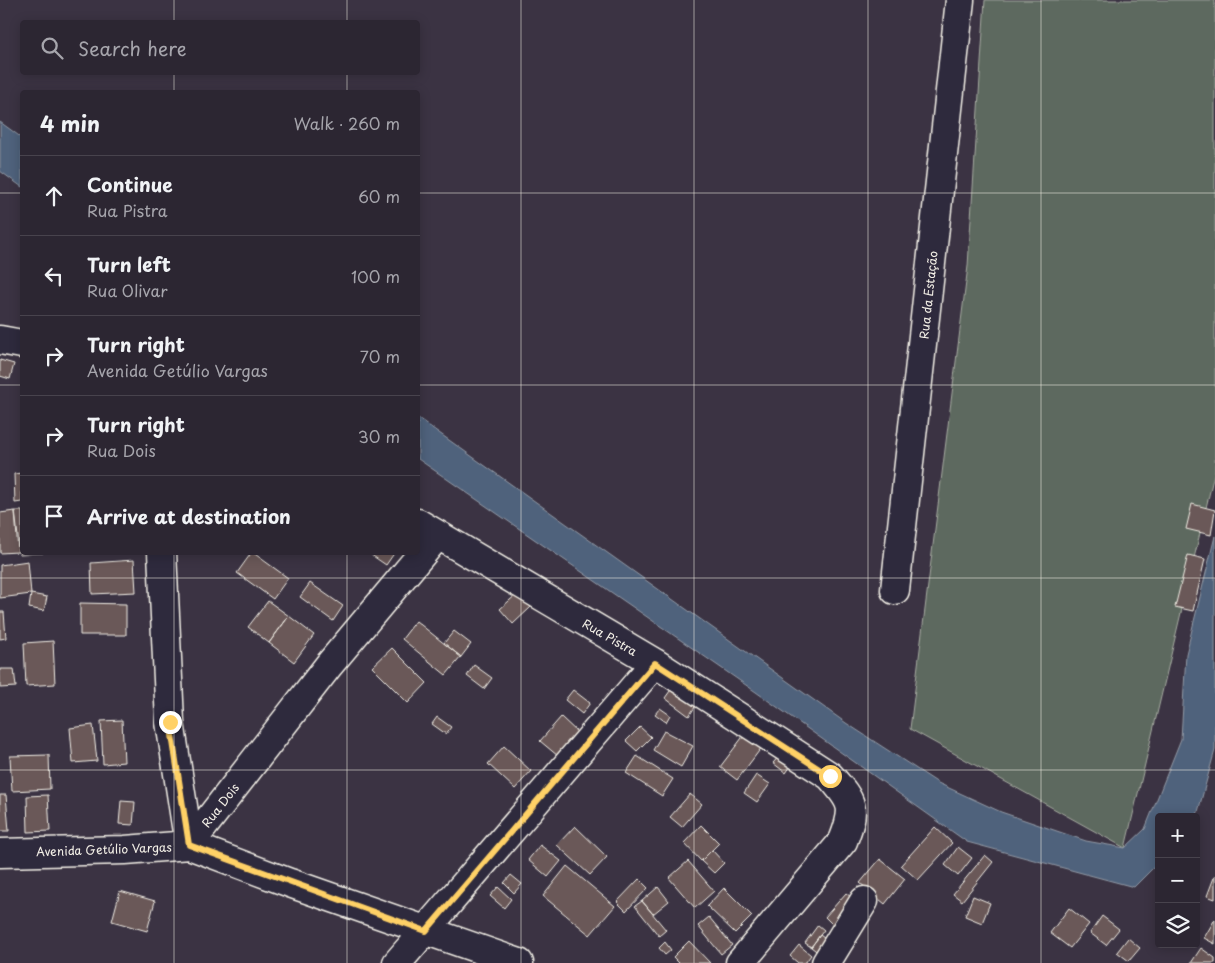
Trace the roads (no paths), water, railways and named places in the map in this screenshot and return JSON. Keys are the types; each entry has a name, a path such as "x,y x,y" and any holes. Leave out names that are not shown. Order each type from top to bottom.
{"street":[{"name":"Rua da Estação","path":"895,590 960,0"},
{"path":"0,340 20,344"},
{"name":"Rua Pistra","path":"428,530 655,663 830,776 846,794 853,816 843,841 740,963"},
{"name":"Rua Dois","path":"420,541 428,530"},
{"name":"Rua Dois","path":"162,555 170,722 189,845"},
{"name":"Rua Dois","path":"189,845 329,665 410,555"},
{"path":"397,963 655,663"},
{"name":"Avenida Getúlio Vargas","path":"0,853 125,850 189,845 518,963"},
{"path":"826,963 864,901"}],"water":[{"path":"0,122 20,137 20,186 0,171"},
{"path":"420,419 846,723 938,783 1001,812 1086,841 1125,848 1145,829 1181,739 1186,654 1215,536 1215,750 1198,813 1155,813 1155,866 1134,887 967,842 756,692 420,460"}]}
